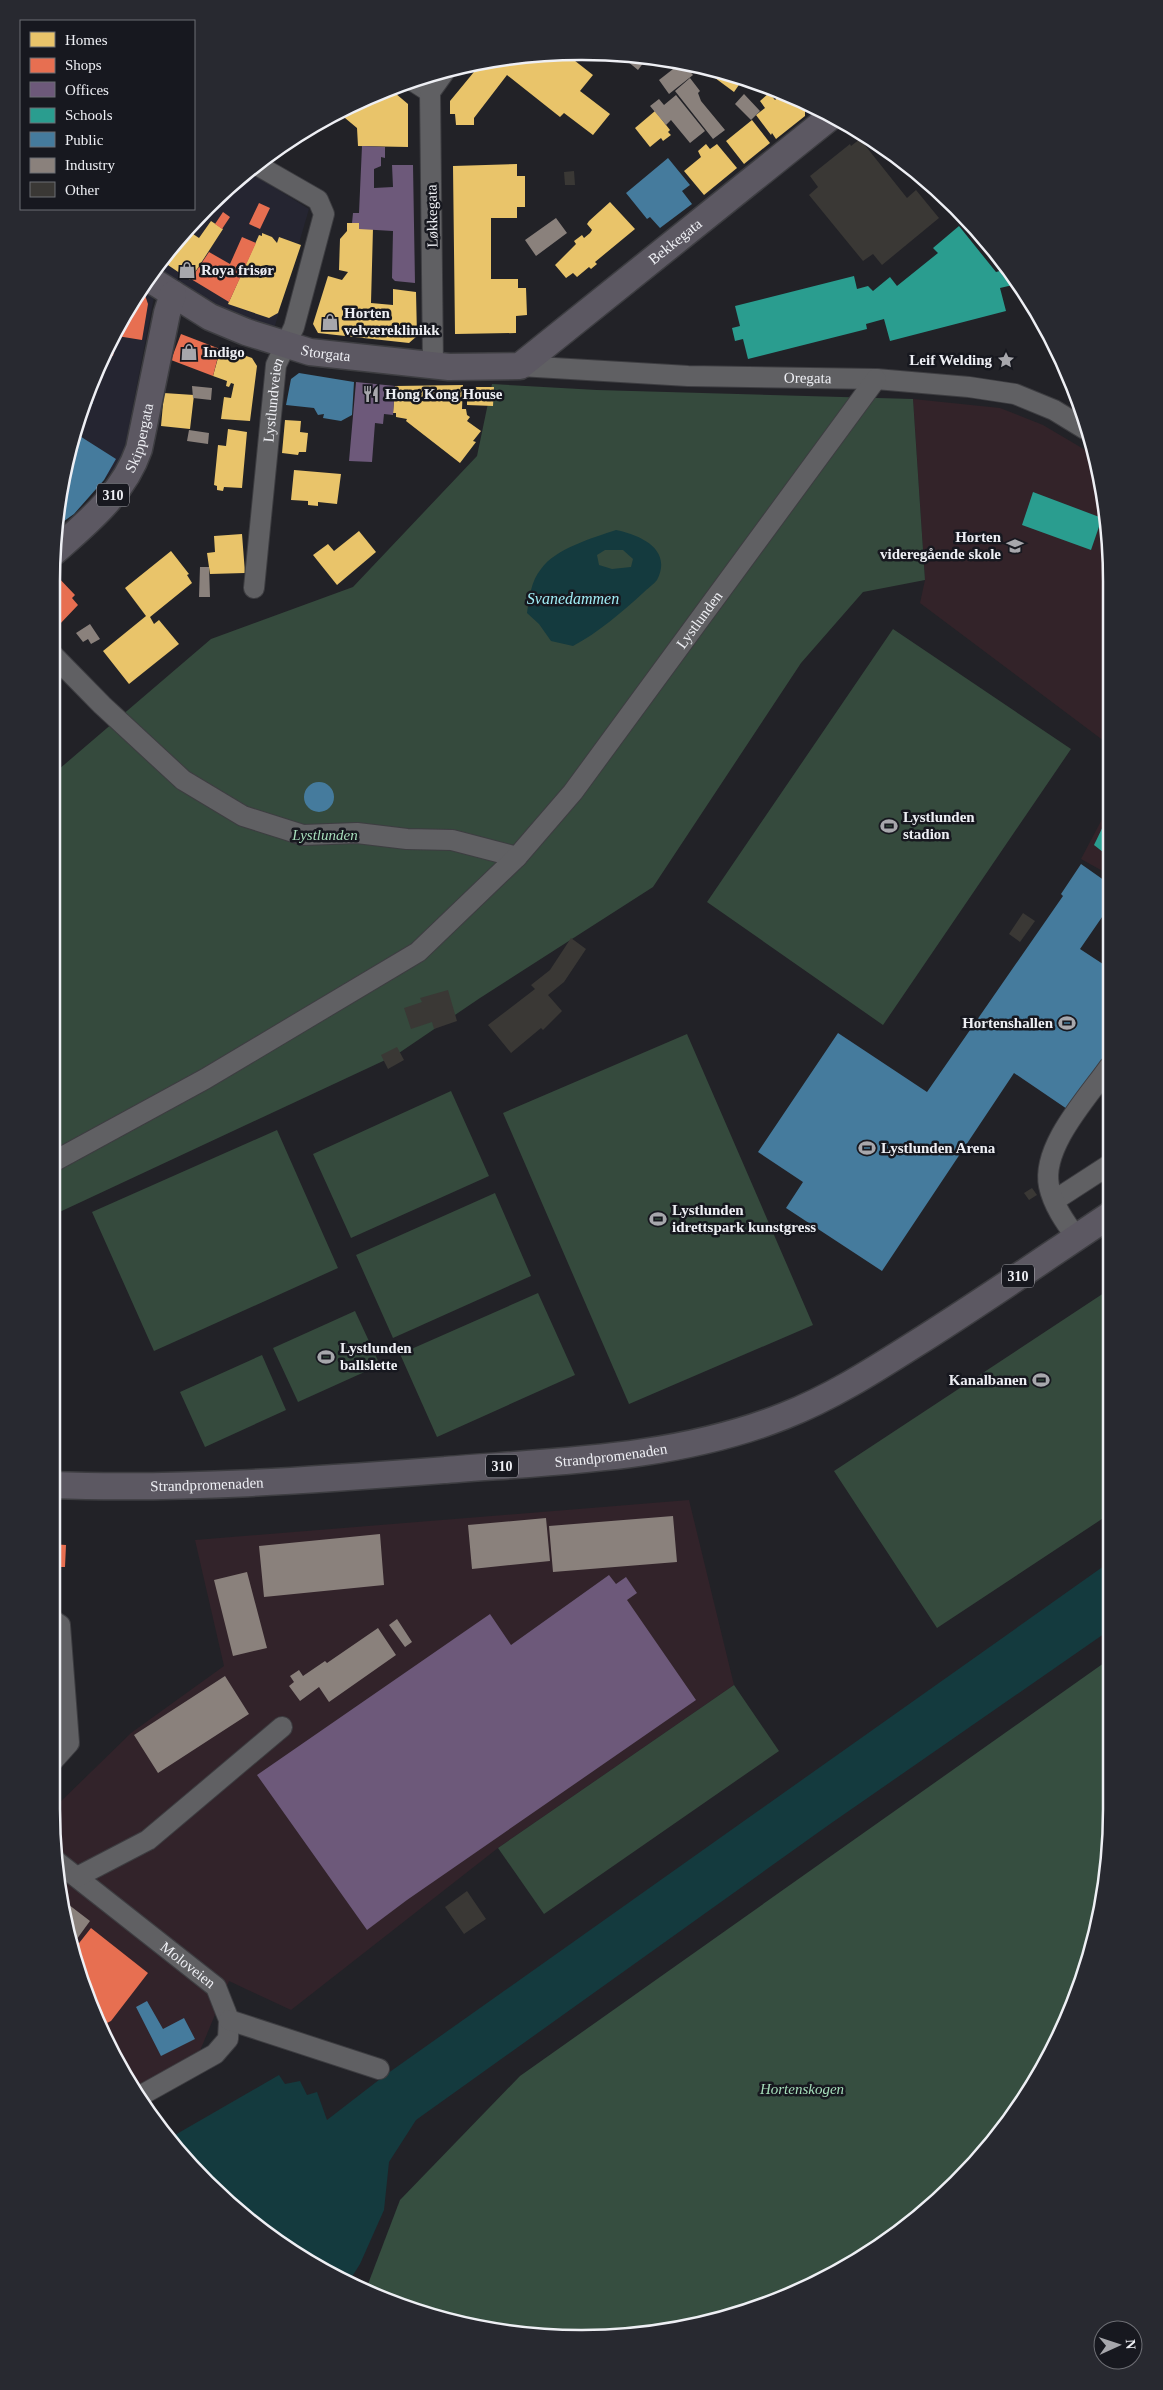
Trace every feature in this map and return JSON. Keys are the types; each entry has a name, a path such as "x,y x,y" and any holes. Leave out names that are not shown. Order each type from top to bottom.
{"main road":[{"name":"Bekkegata","path":"520,366 825,121"},
{"name":"Storgata","path":"155,282 210,317 285,346 310,352 350,358 433,365 520,366"},
{"name":"Skippergata","path":"61,546 93,517 119,488 132,469 139,449 165,322 173,294"},
{"name":"Strandpromenaden","path":"60,1485 169,1487 285,1481 592,1459 691,1445 756,1427 837,1392 960,1316 1103,1219"}],"street":[{"path":"421,86 430,92 438,81"},
{"name":"Løkkegata","path":"430,92 433,365"},
{"name":"Lystlundveien","path":"254,588 276,365 294,327 324,214 318,200 263,169"},
{"name":"Oregata","path":"520,366 688,376 876,379 969,387 1015,394 1054,410 1078,424"},
{"name":"Lystlunden","path":"60,1158 222,1069 418,952 517,857 573,792 876,379"},
{"path":"60,662 102,706 183,780 244,816 303,835 357,833 407,839 452,840 517,857"},
{"path":"1076,1237 1062,1217 1049,1186 1048,1172 1052,1153 1060,1136 1103,1075"},
{"path":"1055,1200 1103,1169"},
{"path":"60,1626 69,1743 60,1753"},
{"path":"77,1877 148,1840 282,1727"},
{"name":"Moloveien","path":"63,1866 216,1987 229,2020"},
{"path":"145,2093 215,2054 228,2039 229,2020 379,2069"}],"shaded area":[{"path":"255,176 309,209 272,336 158,278 189,238 238,189"},
{"path":"149,290 155,292 122,462 63,519 78,447 100,382 130,321"},
{"name":"Horten videregående skole","path":"913,399 1000,408 1043,425 1086,450 1099,513 1102,547 1103,740 920,603 925,580"},
{"path":"1103,817 1103,871 1081,859"},
{"path":"689,1500 734,1685 498,1848 291,2010 229,1981 197,2058 142,2089 114,2039 100,2008 78,1943 64,1877 60,1802 131,1733 224,1666 195,1540"}],"green space":[{"name":"Lystlunden","path":"492,384 597,390 913,399 925,580 863,592 801,663 653,887 480,998 396,1055 60,1212 60,768 211,639 353,587 477,456"},
{"name":"Lystlunden stadion","path":"893,629 1071,749 883,1025 707,902"},
{"name":"Lystlunden idrettspark kunstgress","path":"687,1034 813,1325 629,1404 503,1113"},
{"path":"451,1091 489,1176 351,1238 313,1154"},
{"path":"277,1130 338,1268 154,1351 92,1212"},
{"path":"495,1193 531,1276 393,1338 356,1255"},
{"path":"538,1293 575,1375 437,1437 400,1354"},
{"name":"Kanalbanen","path":"1103,1294 1103,1518 937,1628 834,1471"},
{"name":"Lystlunden ballslette","path":"355,1311 380,1365 298,1402 273,1348"},
{"path":"262,1355 286,1410 205,1447 180,1392"},
{"name":"Hortenskogen","path":"1103,1664 1103,1808 1099,1877 1085,1943 1063,2008 1033,2069 1015,2098 974,2152 925,2201 871,2242 812,2276 749,2302 683,2320 650,2326 616,2329 547,2329 513,2326 480,2320 414,2302 368,2284 400,2200 520,2076"},
{"path":"734,1685 779,1751 544,1914 498,1848"}],"water":[{"name":"Svanedammen","path":"616,530 635,536 652,545 661,560 661,569 657,580 618,615 583,641 573,646 551,641 539,624 527,613 535,579 541,569 556,555 586,540","holes":["605,550 623,550 633,559 631,567 612,569 599,565 597,555"]},
{"path":"1103,1567 1103,1635 830,1824 416,2120 389,2162 384,2210 360,2264 352,2276 321,2260 264,2222 213,2177 175,2135 279,2075 285,2084 300,2081 307,2095 317,2092 327,2120 384,2076"}],"building: Homes":[{"path":"574,60 593,75 580,91 610,114 593,135 564,113 560,117 507,75 474,118 474,125 456,125 455,114 450,114 450,101 474,71 513,64"},
{"path":"715,78 739,85 734,92"},
{"path":"397,94 408,104 408,147 358,146 357,128 344,118"},
{"path":"767,95 775,100 777,98 805,111 805,116 776,139 756,115 765,108 760,101"},
{"path":"655,111 670,130 668,132 671,135 663,141 661,138 650,147 635,128"},
{"path":"752,120 770,143 744,164 726,141"},
{"path":"706,144 710,149 717,144 737,168 704,195 684,171 701,157 698,151"},
{"path":"517,164 517,176 525,176 525,207 517,207 517,218 491,218 491,279 518,279 518,288 526,288 527,315 516,316 516,333 455,334 453,166"},
{"path":"610,202 635,229 595,262 597,264 591,269 589,267 577,277 573,273 566,278 555,265 576,244 574,241 582,235 584,238 590,233 592,230 587,224"},
{"path":"211,221 223,229 190,280 167,265 193,234 199,238"},
{"path":"347,223 359,223 359,229 373,228 371,303 393,305 393,289 416,292 417,336 409,343 318,333 313,324 328,276 342,280 348,272 339,270 340,239 347,231"},
{"path":"262,233 272,237 277,243 279,237 301,245 278,313 269,318 228,304 259,235 262,236"},
{"path":"221,347 252,358 257,366 250,421 221,419 224,397 231,398 234,384 231,383 229,387 226,386 227,381 213,376"},
{"path":"463,385 462,409 466,409 467,415 470,417 467,421 481,431 473,441 476,442 460,463 406,421 407,419 396,417 396,413 393,413 395,386"},
{"path":"467,387 494,387 493,406 467,405"},
{"path":"164,393 194,395 190,429 161,426"},
{"path":"285,420 301,421 300,432 308,433 306,452 299,452 298,455 282,453"},
{"path":"228,429 247,432 242,488 224,487 223,491 217,490 217,486 214,485 218,445 226,446"},
{"path":"294,470 341,474 337,504 318,502 318,506 308,505 308,501 291,500"},
{"path":"359,531 376,552 337,585 313,555 328,544 334,551"},
{"path":"242,534 245,573 210,574 207,553 215,552 214,536"},
{"path":"171,551 189,574 187,575 192,583 150,617 154,624 159,620 179,644 129,684 103,651 146,616 125,588"}],"building: Shops":[{"path":"259,203 270,208 260,229 249,224"},
{"path":"223,212 230,217 222,229 215,224"},
{"path":"242,237 256,243 229,302 191,279 209,252 230,264"},
{"path":"145,296 148,304 142,340 122,337"},
{"path":"181,334 220,349 213,376 171,360"},
{"path":"60,579 75,595 72,598 78,605 60,624"},
{"path":"60,1545 66,1545 65,1567 60,1567"},
{"path":"91,1928 148,1973 111,2021 107,2023 88,1976 78,1944"}],"building: Offices":[{"path":"362,146 385,147 385,158 381,157 381,166 374,169 374,188 393,187 392,165 413,165 415,283 395,281 392,278 393,231 359,229 359,223 352,223 353,213 359,213"},
{"path":"356,382 395,386 393,415 384,414 383,424 375,423 372,462 349,461"},
{"path":"609,1575 616,1584 626,1577 637,1593 627,1600 696,1700 407,1900 367,1930 257,1775 490,1614 511,1645"}],"building: Schools":[{"path":"959,226 996,272 1000,271 1010,286 1000,288 1006,311 890,341 884,319 866,324 867,329 748,359 743,339 735,341 732,328 740,326 735,306 854,276 857,289 868,286 873,291 890,277 897,286 938,253 933,248"},
{"path":"1033,492 1099,517 1100,524 1091,550 1022,525"},
{"path":"1103,826 1103,852 1094,845"}],"building: Public":[{"path":"668,158 690,185 682,191 692,204 660,228 650,217 647,219 626,193"},
{"path":"299,373 354,382 352,415 341,421 323,418 324,414 318,415 314,408 286,405 291,379"},
{"path":"81,437 116,459 104,480 74,514 63,522 70,480"},
{"path":"319,782 325,783 333,791 333,803 325,811 319,812 313,811 305,803 304,797 305,791 313,783"},
{"path":"1081,864 1103,879 1103,916 1080,949 1103,964 1103,1063 1070,1111 1014,1073 882,1271 786,1208 803,1182 758,1152 838,1033 927,1092 1063,896 1061,894"},
{"path":"147,2001 163,2029 184,2018 195,2039 161,2056 136,2007"}],"building: Industry":[{"path":"628,62 643,63 638,70"},
{"path":"674,68 690,72 693,75 669,94 659,80"},
{"path":"690,78 700,91 698,93 701,101 725,130 713,139 675,91"},
{"path":"744,94 760,111 751,120 735,104"},
{"path":"676,95 705,131 690,143 671,120 666,125 650,106 659,99 664,105"},
{"path":"556,218 567,233 536,256 525,240"},
{"path":"192,386 212,388 211,400 193,398"},
{"path":"189,430 209,433 208,444 187,441"},
{"path":"200,567 209,567 210,597 199,597"},
{"path":"90,624 100,639 91,644 88,639 83,642 76,633"},
{"path":"673,1516 677,1562 553,1572 549,1526"},
{"path":"546,1518 550,1561 472,1569 468,1525"},
{"path":"380,1534 384,1585 264,1597 259,1546"},
{"path":"247,1572 267,1648 233,1656 214,1580"},
{"path":"397,1619 412,1642 405,1647 389,1625"},
{"path":"378,1628 396,1655 329,1702 319,1687 300,1701 289,1686 294,1682 290,1676 299,1670 303,1676 325,1661 327,1663"},
{"path":"225,1676 249,1714 158,1773 134,1735"},
{"path":"69,1905 90,1921 77,1939"}],"building: Other":[{"path":"858,140 863,143 907,198 916,190 939,218 882,265 873,254 863,261 809,195 818,187 810,176 850,144 851,146"},
{"path":"574,171 575,185 565,185 564,172"},
{"path":"1023,913 1035,921 1020,942 1009,934"},
{"path":"571,938 586,949 564,982 548,995 562,1011 543,1030 541,1028 511,1053 488,1025 535,989 531,985 550,970"},
{"path":"448,990 457,1021 434,1029 432,1022 411,1029 404,1008 422,1002 420,998"},
{"path":"397,1047 404,1060 388,1069 381,1055"},
{"path":"1032,1188 1037,1195 1029,1200 1024,1193"},
{"path":"467,1891 486,1919 464,1934 445,1907"}],"place":[{"name":"Roya frisør","path":"187,270"},
{"name":"Horten velværeklinikk","path":"330,322"},
{"name":"Indigo","path":"189,352"},
{"name":"Leif Welding","path":"1006,360"},
{"name":"Hong Kong House","path":"371,394"},
{"name":"Horten videregående skole","path":"1015,546"},
{"name":"Lystlunden stadion","path":"889,826"},
{"name":"Hortenshallen","path":"1067,1023"},
{"name":"Lystlunden Arena","path":"867,1148"},
{"name":"Lystlunden idrettspark kunstgress","path":"658,1219"},
{"name":"Lystlunden ballslette","path":"326,1357"},
{"name":"Kanalbanen","path":"1041,1380"}]}
